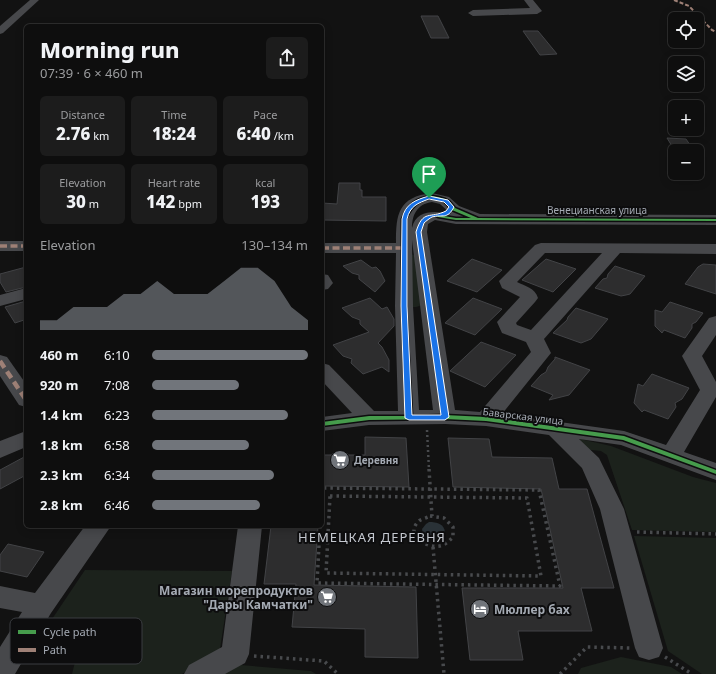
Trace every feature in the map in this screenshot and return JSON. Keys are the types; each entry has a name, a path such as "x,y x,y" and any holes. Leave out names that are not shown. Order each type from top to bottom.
{"street":[{"path":"7,21 35,0"},
{"path":"473,13 536,11 528,0"},
{"path":"426,213 414,202 423,199 446,203 448,212 426,213 406,212 404,219 404,306 427,417"},
{"name":"Венецианская улица","path":"446,203 477,219"},
{"path":"426,213 418,232 428,306 427,417"},
{"name":"Венецианская улица","path":"426,213 456,219 716,220"},
{"path":"0,246 24,246"},
{"path":"324,248 404,248"},
{"path":"486,419 541,353 534,338 508,329 506,322 529,298 528,294 512,287 508,284 508,281 541,248 716,249"},
{"path":"534,338 616,248"},
{"path":"0,301 24,294"},
{"path":"404,306 414,323 424,386 421,322 428,306"},
{"path":"671,455 710,390 692,356 712,334"},
{"path":"0,363 19,379 24,394"},
{"path":"324,371 369,418"},
{"name":"Баварская улица","path":"324,424 369,418 427,417 486,419 624,438 716,472"},
{"path":"556,429 590,464 612,508 649,648"},
{"path":"0,450 24,439"},
{"path":"33,618 98,528"},
{"path":"199,674 234,654 250,528"},
{"path":"0,597 41,605"},
{"path":"0,673 10,656"}],"path":[{"path":"427,417 432,516"},
{"path":"320,528 317,583 560,586 539,490 324,488"},
{"path":"330,496 527,498 542,576 435,575 326,573 330,496"},
{"path":"432,516 444,518 453,527 454,537 446,545 433,547 419,541 414,531 414,526 418,521 423,517 432,516"},
{"path":"618,532 716,534"},
{"path":"433,547 444,674"},
{"path":"560,674 587,648 649,648 692,674"},
{"path":"234,654 324,661 338,674"}],"shaded area":[{"path":"411,254 416,256 422,305 416,307 411,307"},
{"path":"580,439 611,446 693,477 716,483 716,532 632,530 607,455 601,451 582,449"},
{"path":"429,522 442,525 445,532 443,537 433,540 423,535 422,529"},
{"path":"634,536 716,538 716,674 702,674 668,651"},
{"path":"85,570 232,571 220,649 214,656 182,674 72,674 75,664 142,664 142,618 53,618"},
{"path":"621,657 671,667 682,674 578,674 581,668"},
{"path":"240,665 311,671 316,674 215,674"}],"building":[{"path":"421,16 438,16 449,38 431,38"},
{"path":"523,31 538,31 557,54 540,55"},
{"path":"667,138 686,139 689,144 671,144"},
{"path":"339,183 360,183 362,197 386,197 386,221 324,220 324,203 337,204"},
{"path":"472,259 502,270 477,292 447,281"},
{"path":"546,259 576,269 553,292 522,280"},
{"path":"361,260 372,268 376,267 380,271 385,281 375,292 359,279 359,275 352,273 343,266"},
{"path":"703,264 716,265 716,294 685,284 698,267"},
{"path":"615,266 645,276 630,294 621,296 595,288 603,279 607,278 608,274"},
{"path":"24,268 24,288 6,292 0,282 0,274"},
{"path":"370,298 382,309 387,307 394,319 394,326 378,343 389,360 389,372 382,367 363,374 351,363 352,359 343,356 333,345 369,332 360,324 360,320 352,317 342,308"},
{"path":"473,298 502,309 475,335 445,323"},
{"path":"24,302 24,320 15,323 5,307"},
{"path":"670,302 703,313 696,322 692,324 692,328 685,338 664,330 662,333 655,326 655,310 662,312"},
{"path":"576,308 608,319 591,339 581,343 553,333 567,320"},
{"path":"481,342 516,355 485,387 450,371"},
{"path":"555,357 590,370 569,395 549,400 553,395 531,386 541,375 546,372"},
{"path":"652,374 689,388 682,399 675,403 676,407 668,419 644,410 642,412 634,403 638,384 643,386"},
{"path":"365,437 406,438 409,487 324,486 324,455 365,455"},
{"path":"448,438 489,439 492,457 552,458 559,489 587,489 614,588 581,588 592,631 518,631 523,660 470,660 462,588 563,588 541,489 453,487"},
{"path":"24,457 24,476 0,489 0,470"},
{"path":"271,528 318,528 314,585 416,587 418,658 365,657 365,629 292,627 296,584 264,584"},
{"path":"8,544 44,552 27,577 0,571 0,555"}],"marked path":[{"path":"674,0 689,6 712,30 716,32"},
{"path":"0,246 24,246"},
{"path":"324,248 404,248"},
{"path":"0,361 24,397"}],"cycle path":[{"path":"409,418 404,306 404,219 406,213 415,203 432,197 444,200 454,209 477,219"},
{"path":"438,216 456,219 716,220"},
{"path":"324,424 369,418 445,417 486,419 624,438 716,472"}],"place":[{"name":"Деревня","path":"340,460"},
{"name":"Магазин морепродуктов \"Дары Камчатки\"","path":"327,597"},
{"name":"Мюллер бах","path":"480,609"}],"district":[{"name":"НЕМЕЦКАЯ ДЕРЕВНЯ","path":"372,537"}],"route":[{"path":"429,198 446,201 451,207 451,210 444,215 431,216 422,222 418,232 445,417 409,418 404,306 404,219 406,212 414,202 429,198"}]}
